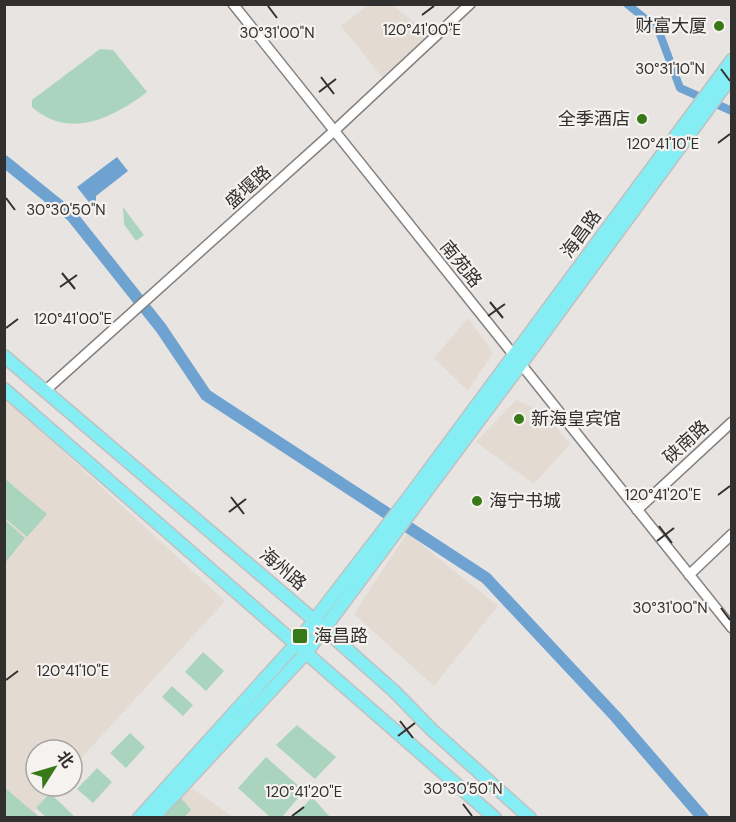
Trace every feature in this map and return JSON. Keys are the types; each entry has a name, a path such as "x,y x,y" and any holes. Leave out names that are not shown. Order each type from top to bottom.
{"main road":[{"name":"海昌路","path":"139,818 296,644 319,624 517,361 716,89 732,60"},
{"name":"海昌路","path":"716,89 732,76"},
{"name":"海州路","path":"4,356 319,624 530,818"},
{"path":"4,389 495,818"},
{"name":"海昌路","path":"153,818 306,653 319,624"}],"street":[{"name":"南苑路","path":"233,4 731,627"},
{"name":"盛堰路","path":"46,390 334,132 470,4"},
{"name":"硖南路","path":"637,510 732,422"},
{"path":"689,575 732,534"}],"shaded area":[{"path":"369,5 391,5 432,35 383,78 341,26"},
{"path":"468,318 493,353 468,391 434,358"},
{"path":"4,397 225,601 84,755 84,738 24,738 24,798 45,798 34,811 39,817 5,817"},
{"path":"516,400 542,411 570,444 534,484 476,442"},
{"path":"407,533 498,606 434,686 354,614"},
{"path":"193,789 233,817 161,818 189,790"}],"green space":[{"path":"100,49 113,50 147,92 105,117 76,124 46,117 32,107 32,100"},
{"path":"123,207 144,235 136,241 124,224"},
{"path":"4,478 47,514 27,537 5,518"},
{"path":"5,520 25,538 5,563"},
{"path":"203,652 224,671 206,691 185,672"},
{"path":"172,686 193,705 183,716 162,697"},
{"path":"297,725 336,757 315,779 276,745"},
{"path":"130,733 145,747 126,768 110,753"},
{"path":"266,757 304,791 282,817 270,817 238,788"},
{"path":"97,768 112,782 93,803 84,795 84,782"},
{"path":"4,787 39,817 5,817"},
{"path":"312,797 330,817 294,817"},
{"path":"45,798 55,798 75,817 46,817 36,808"},
{"path":"181,798 191,810 184,817 161,818"}],"water":[{"path":"117,157 128,171 96,196 96,202 92,206 77,187"}],"waterway":[{"path":"627,4 658,29 680,88 732,111"},
{"path":"4,161 72,216 161,328 206,395 486,578 616,717 703,818"}],"place":[{"name":"财富大厦","path":"719,26"},
{"name":"全季酒店","path":"642,119"},
{"name":"新海皇宾馆","path":"519,419"},
{"name":"海宁书城","path":"477,501"},
{"name":"海昌路","path":"300,636"}]}
